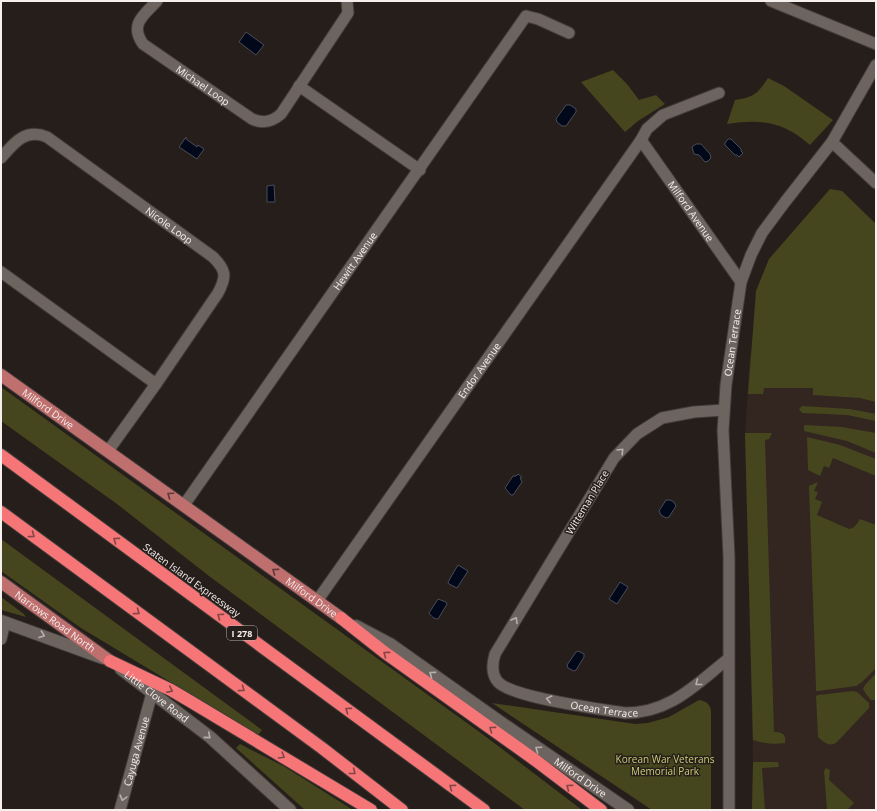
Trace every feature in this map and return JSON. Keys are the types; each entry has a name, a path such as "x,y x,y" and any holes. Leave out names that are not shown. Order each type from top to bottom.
{"highway":[{"name":"Staten Island Expressway","path":"1,455 484,810"},
{"path":"1,512 316,744 402,810"},
{"path":"341,618 384,652 535,760 601,810"},
{"path":"110,661 171,690 370,810"}],"main road":[{"name":"Milford Drive","path":"1,375 341,618"},
{"name":"Narrows Road North","path":"1,582 110,661"}],"street":[{"name":"Michael Loop","path":"157,1 140,20 137,28 138,38 143,44 258,122 272,121 281,114 348,13 347,1"},
{"path":"771,1 876,44"},
{"name":"Hewitt Avenue","path":"184,505 420,170 526,16 538,19 569,33"},
{"name":"Ocean Terrace","path":"729,810 729,557 723,430 726,385 741,282 751,255 762,233 832,142 876,65"},
{"path":"299,86 420,170"},
{"name":"Endor Avenue","path":"317,601 641,140 647,129 663,115 719,93"},
{"name":"Nicole Loop","path":"1,158 24,136 34,134 47,137 207,252 220,264 225,274 224,282 218,293 108,451"},
{"name":"Milford Avenue","path":"641,140 741,282"},
{"path":"832,142 876,183"},
{"path":"1,272 156,384"},
{"name":"Witteman Place","path":"495,654 614,458 637,434 662,418 694,412 724,410"},
{"name":"Milford Drive","path":"341,618 390,644 628,810"},
{"path":"1,639 3,622"},
{"name":"Little Clove Road","path":"3,622 110,661 210,737 288,809"},
{"name":"Ocean Terrace","path":"495,654 492,665 493,674 502,685 511,690 556,701 625,713 642,713 665,705 680,697 728,659"},
{"name":"Cayuga Avenue","path":"120,810 152,693"}],"shaded area":[{"path":"750,355 876,378 876,810 752,810 753,762 745,434"}],"green space":[{"path":"613,70 627,84 639,100 656,95 665,104 638,121 625,132 581,82"},
{"path":"768,78 784,86 833,120 810,145 800,137 781,126 761,122 739,122 727,124 735,100 747,98 755,94"},
{"path":"830,189 842,191 876,224 876,402 860,398 813,395 813,388 764,388 763,394 748,394 756,291 769,259"},
{"path":"1,387 485,736 582,810 525,810 209,576 117,504 1,421"},
{"path":"802,406 850,409 876,414 876,421 847,415 802,413 799,409"},
{"path":"804,425 842,427 876,433 876,453 847,441 804,431"},
{"path":"745,433 772,433 769,439 765,440 774,732 779,732 785,737 785,743 781,744 753,740"},
{"path":"807,437 840,445 876,459 876,476 833,458 829,468 824,466 820,476 808,470"},
{"path":"818,482 814,491 818,492 815,499 822,502 817,515 849,529 854,527 860,519 876,525 876,668 856,686 816,691 809,486"},
{"path":"1,539 262,730 258,735 81,628 1,571"},
{"path":"1,597 24,614 26,617 1,610"},
{"path":"876,673 876,700 871,700 863,689"},
{"path":"853,691 857,692 869,703 869,708 837,742 834,744 827,744 818,737 816,696"},
{"name":"Korean War Veterans Memorial Park","path":"699,700 707,703 710,706 711,711 711,810 652,810 492,703 635,724 648,723 669,717"},
{"path":"240,744 285,767 353,810 305,810 236,748"},
{"path":"753,762 778,762 779,767 762,768 765,810 752,810"},
{"path":"826,768 830,770 829,780 854,803 847,810 827,810 824,771"}],"water":[{"path":"246,32 264,45 256,55 239,42"},
{"path":"566,105 570,105 576,109 576,112 566,126 562,126 556,119"},
{"path":"186,137 186,139 197,147 198,145 204,149 197,159 179,147"},
{"path":"728,139 731,139 741,149 743,153 739,157 725,145"},
{"path":"696,144 701,144 710,154 711,158 708,161 705,162 699,155 694,154 692,147"},
{"path":"274,185 275,202 267,202 267,186"},
{"path":"518,474 522,477 520,478 522,482 513,495 511,495 505,488 513,476"},
{"path":"666,500 674,502 676,506 669,517 666,518 661,515 659,511"},
{"path":"458,565 468,571 457,588 448,582"},
{"path":"620,582 628,587 617,604 609,599"},
{"path":"438,599 446,602 447,604 438,619 429,613"},
{"path":"578,651 584,654 584,657 574,671 568,668 567,665"}]}
